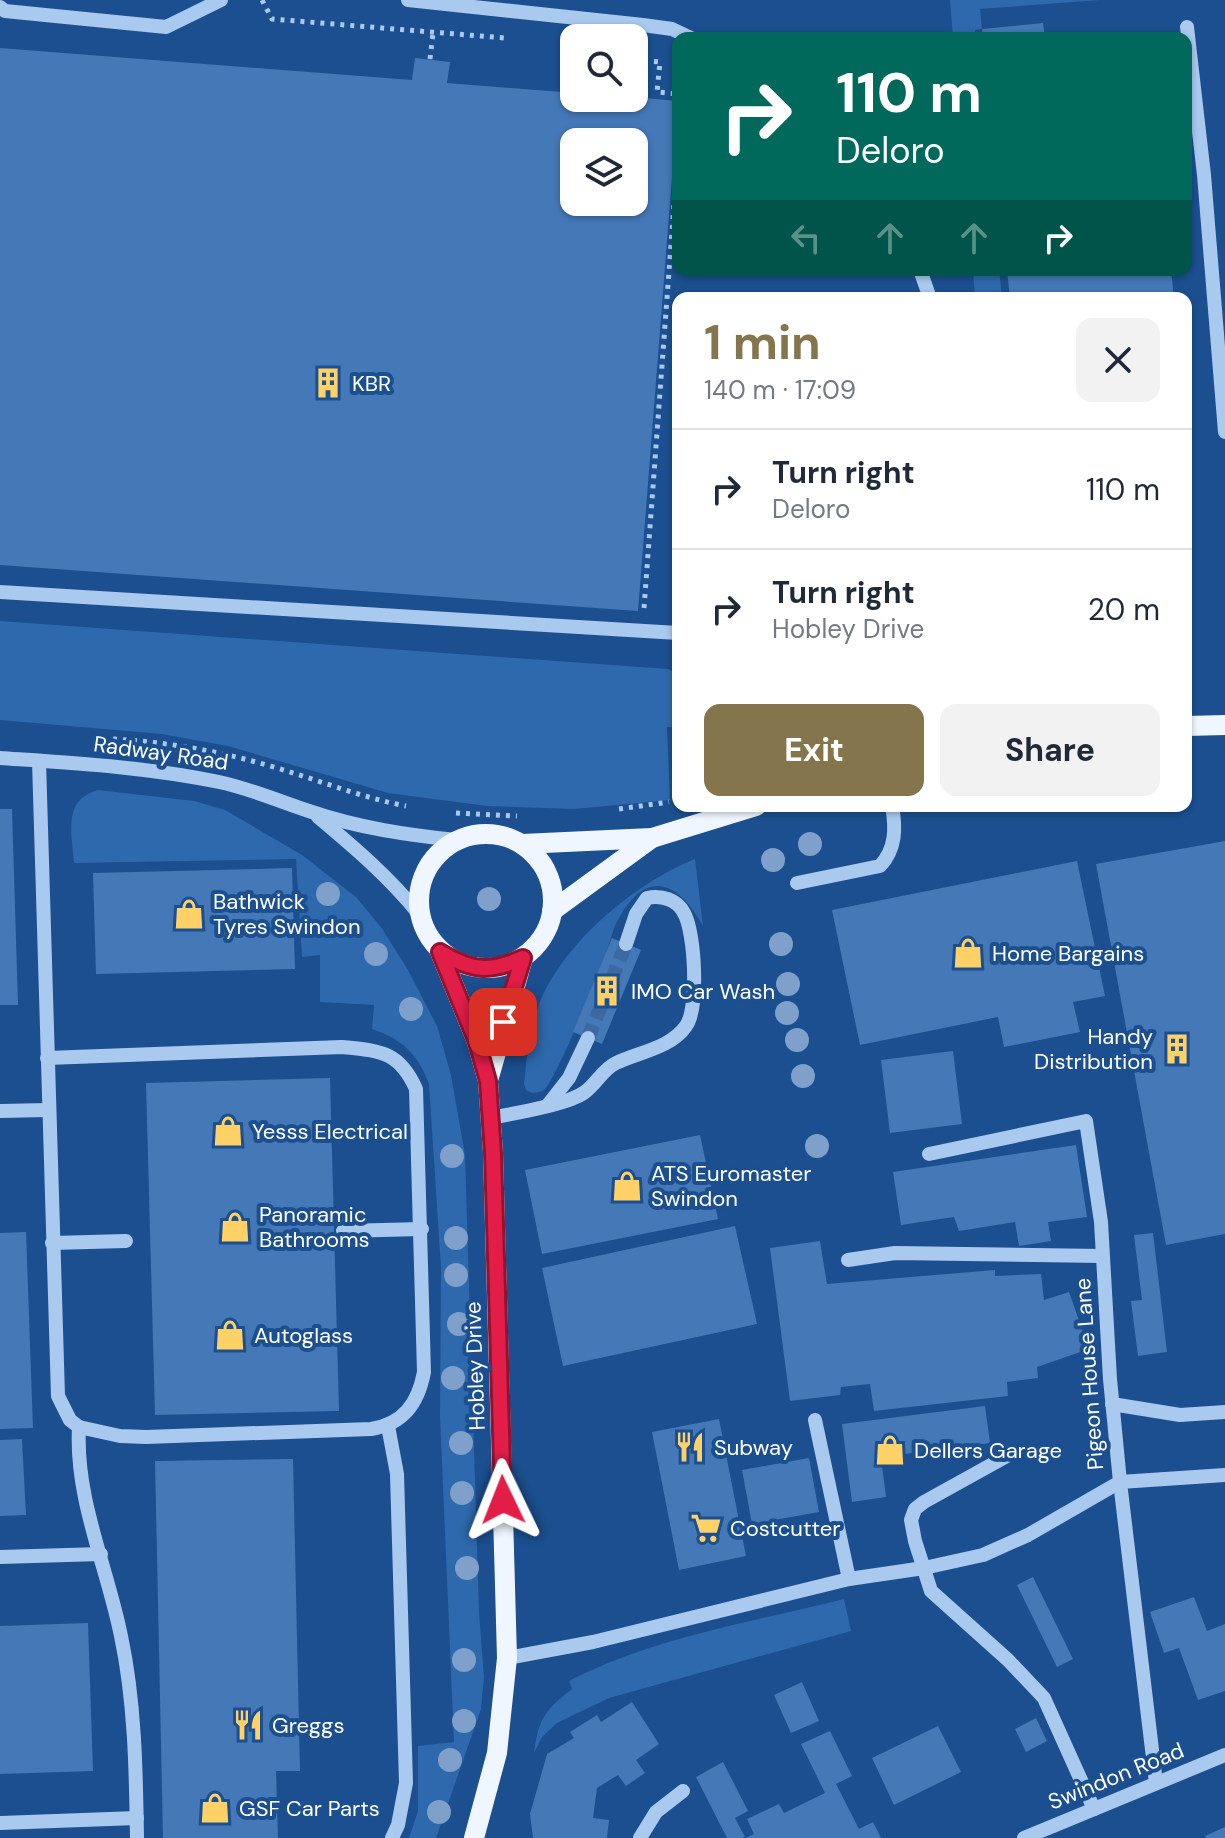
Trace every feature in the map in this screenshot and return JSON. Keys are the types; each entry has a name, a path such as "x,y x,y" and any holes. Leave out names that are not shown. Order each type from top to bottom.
{"main road":[{"path":"1192,726 1225,725"},
{"path":"522,844 652,838 736,812"},
{"path":"478,834 500,835 522,844 538,859 550,879 553,901 550,923 539,943 523,958 502,967 480,969 459,963 440,952 427,935 419,914 418,893 424,871 438,853 456,840 478,834"},
{"path":"552,911 652,838"},
{"name":"Hobley Drive","path":"440,952 477,1042 488,1081 491,1118 507,1658 497,1753 474,1838"},
{"name":"Hobley Drive","path":"488,1081 523,958"}],"street":[{"path":"0,7 5,11 166,27 221,0"},
{"path":"408,0 643,25 678,32"},
{"path":"1187,27 1188,32"},
{"path":"1192,72 1225,432"},
{"path":"0,592 672,633"},
{"name":"Radway Road","path":"0,758 159,771 205,779 248,789 311,812 393,832 456,840"},
{"path":"39,761 48,1110 58,1396 70,1420 79,1427 120,1436 146,1437 371,1429 400,1420 413,1405 424,1372 416,1089 408,1071 396,1060 378,1052 342,1047 47,1058"},
{"name":"Radway Road","path":"311,812 368,858 419,914"},
{"path":"797,883 880,866 889,857 893,842 893,812"},
{"path":"491,1118 546,1106 584,1093 612,1064 676,1038 688,1024 695,986 684,913 674,901 647,898 636,914 626,944"},
{"path":"546,1106 569,1078 588,1038"},
{"path":"0,1111 48,1110"},
{"name":"Pigeon House Lane","path":"929,1154 1086,1121 1101,1222 1112,1404 1156,1783"},
{"path":"343,1231 422,1229"},
{"path":"52,1243 126,1241"},
{"path":"848,1260 895,1253 1102,1256"},
{"path":"1112,1404 1180,1415 1225,1412"},
{"path":"815,1420 849,1579"},
{"path":"388,1426 397,1474 406,1783 403,1806 392,1838"},
{"path":"79,1427 80,1477 127,1670 137,1838"},
{"path":"1007,1456 915,1509 911,1520 931,1591 1008,1660 1044,1698 1094,1809"},
{"path":"507,1658 593,1642 849,1579 983,1555 1028,1535 1120,1482 1225,1475"},
{"path":"0,1557 101,1554"},
{"name":"Swindon Road","path":"1024,1838 1225,1755"},
{"path":"640,1838 656,1812 683,1791"},
{"path":"0,1823 137,1818"}],"path":[{"path":"262,0 272,19 511,38"},
{"path":"430,59 433,33"},
{"path":"648,61 660,62 657,92 672,93"},
{"path":"635,613 644,613 672,232"},
{"path":"111,739 189,747 229,755 368,797 413,807"},
{"path":"611,811 672,801"},
{"path":"444,812 524,816"}],"shaded area":[{"path":"950,0 1100,0 980,9 982,29 953,32"},
{"path":"973,276 1000,276 1001,292 975,292"},
{"path":"0,621 668,669 672,671 672,727 667,727 670,800 574,809 487,806 388,793 228,746 162,734 0,720"},
{"path":"98,790 194,801 225,810 302,855 356,897 381,927 437,1026 451,1075 465,1155 479,1613 484,1677 481,1709 436,1838 409,1838 418,1811 418,1746 454,1742 440,1416 441,1268 429,1084 420,1064 408,1049 372,1029 374,1005 320,1002 320,955 302,957 296,859 74,863 71,830 74,810 87,795"},
{"path":"695,859 703,926 681,896 669,889 658,886 635,896 614,928 582,1013 551,1081 544,1090 532,1093 526,1090 527,1056 534,1019 562,963 601,920 624,901 647,884"},
{"path":"844,1599 851,1631 609,1698 557,1723 542,1737 534,1753 544,1716 572,1689 569,1681 669,1642"}],"building":[{"path":"1043,23 1044,32 982,32 982,29"},
{"name":"KBR","path":"0,48 412,80 415,58 450,62 447,83 560,92 560,112 648,112 648,98 672,100 672,178 638,611 0,565"},
{"path":"1008,276 1172,276 1173,292 1009,292"},
{"path":"0,809 12,809 18,1005 0,1005"},
{"name":"Handy Distribution","path":"1225,841 1225,1234 1166,1245 1096,864"},
{"name":"Home Bargains","path":"1077,861 1105,996 1073,1002 1080,1032 1004,1047 998,1017 860,1045 832,910"},
{"path":"292,868 295,969 96,974 93,873"},
{"name":"IMO Car Wash","path":"612,938 641,950 602,1044 573,1032"},
{"path":"953,1051 962,1124 890,1133 881,1060"},
{"path":"330,1078 339,1411 155,1415 146,1083"},
{"path":"700,1135 718,1219 542,1254 525,1170"},
{"path":"1076,1145 1087,1217 1048,1222 1051,1241 1019,1246 1015,1222 959,1231 954,1217 901,1225 893,1172"},
{"path":"735,1226 757,1324 563,1366 542,1268"},
{"path":"26,1232 33,1428 0,1429 0,1233"},
{"path":"1153,1233 1167,1352 1138,1356 1131,1301 1142,1300 1134,1235"},
{"path":"820,1241 827,1284 995,1270 995,1276 1041,1274 1044,1300 1069,1292 1089,1349 1037,1367 1038,1378 1007,1382 1008,1396 874,1411 870,1384 841,1387 840,1395 790,1401 770,1248"},
{"name":"Dellers Garage","path":"985,1406 990,1443 881,1457 886,1497 852,1502 842,1424"},
{"path":"719,1419 746,1556 679,1570 652,1432"},
{"path":"22,1439 26,1515 0,1516 0,1440"},
{"path":"809,1458 819,1512 752,1524 742,1470"},
{"path":"293,1459 300,1771 276,1771 278,1838 163,1838 155,1461"},
{"path":"1033,1577 1073,1659 1057,1667 1017,1585"},
{"path":"1194,1597 1207,1631 1225,1624 1225,1691 1198,1700 1179,1648 1164,1653 1150,1612"},
{"path":"88,1623 93,1771 0,1774 0,1626"},
{"path":"802,1682 819,1721 791,1733 774,1695"},
{"path":"632,1702 659,1744 636,1760 645,1773 626,1786 618,1775 597,1788 593,1818 609,1820 607,1838 533,1838 530,1814 547,1754 574,1738 570,1732 597,1715 601,1722"},
{"path":"1036,1718 1047,1741 1026,1752 1015,1729"},
{"path":"938,1726 961,1772 894,1805 872,1758"},
{"path":"830,1731 852,1776 836,1784 859,1829 873,1822 881,1838 746,1838 754,1834 747,1819 779,1804 784,1813 825,1793 801,1744"},
{"path":"723,1762 748,1811 735,1818 745,1837 742,1838 727,1838 696,1777"},
{"path":"1225,1827 1225,1838 1206,1838 1205,1836"}],"tunnel":[{"path":"588,1038 626,944"}],"place":[{"name":"KBR","path":"328,383"},
{"name":"Bathwick Tyres Swindon","path":"189,914"},
{"name":"Home Bargains","path":"968,953"},
{"name":"IMO Car Wash","path":"607,991"},
{"name":"Handy Distribution","path":"1177,1049"},
{"name":"Yesss Electrical","path":"228,1131"},
{"name":"ATS Euromaster Swindon","path":"627,1186"},
{"name":"Panoramic Bathrooms","path":"235,1227"},
{"name":"Autoglass","path":"230,1335"},
{"name":"Subway","path":"690,1447"},
{"name":"Dellers Garage","path":"890,1450"},
{"name":"Costcutter","path":"706,1528"},
{"name":"Greggs","path":"248,1725"},
{"name":"GSF Car Parts","path":"215,1808"}],"route":[{"path":"503,1022 523,958 502,967 480,969 459,963 440,952 477,1042 488,1081 493,1153 503,1500"}]}
